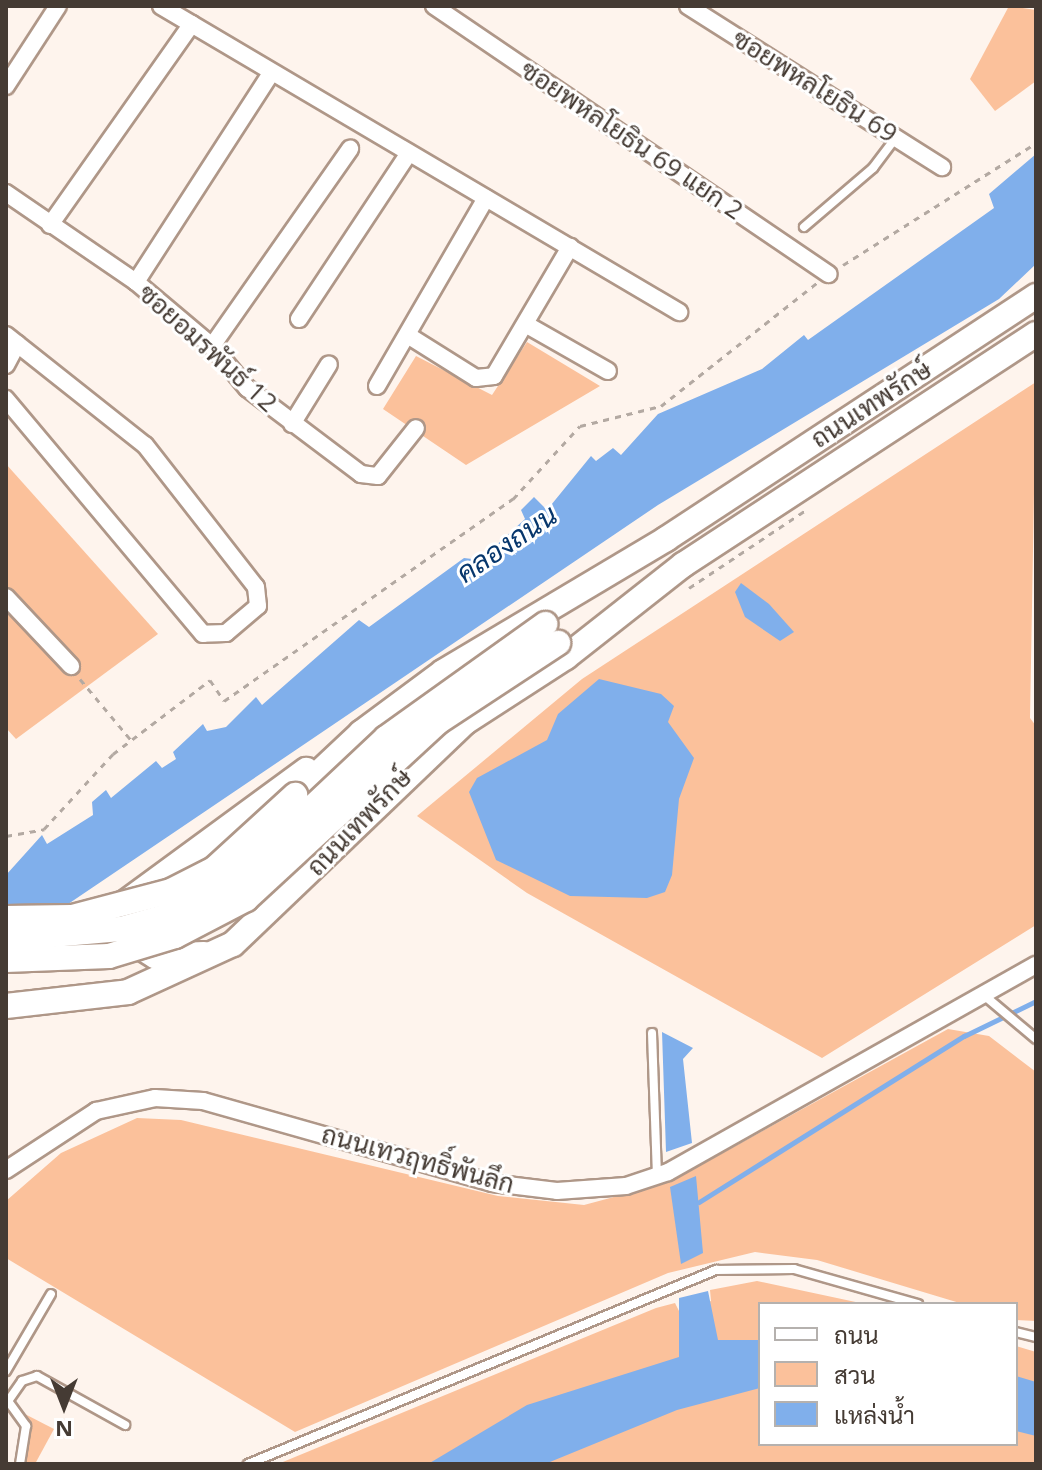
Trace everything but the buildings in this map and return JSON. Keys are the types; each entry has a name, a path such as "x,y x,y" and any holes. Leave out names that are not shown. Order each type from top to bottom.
{"main road":[{"name":"ถนนเทพรักษ์","path":"6,918 72,917 171,891 224,861 361,733 443,672 666,539 1036,296"},
{"name":"ถนนเทพรักษ์","path":"6,1006 82,1001 181,973 233,944 420,758 683,565 1036,334"},
{"name":"ถนนเทพรักษ์","path":"6,960 109,956 175,936 246,899 438,722 552,634 666,539"},
{"name":"ถนนเทพรักษ์","path":"6,939 121,929 167,916 235,880 386,738 552,634 683,565"},
{"path":"233,944 197,957 155,956 127,933 125,903 361,733"}],"street":[{"path":"6,86 58,6"},
{"path":"161,6 679,312"},
{"name":"ซอยพหลโยธิน 69 แยก 2","path":"434,6 829,274"},
{"name":"ซอยพหลโยธิน 69","path":"688,6 942,167"},
{"path":"50,225 192,24"},
{"path":"136,282 271,73"},
{"path":"212,346 350,149"},
{"path":"299,319 409,153"},
{"name":"ซอยอมรพันธ์ 12","path":"6,193 136,282 212,346 292,424 369,477 378,476 416,428"},
{"path":"377,386 409,336 486,198"},
{"path":"409,336 486,380 527,325 570,247"},
{"path":"527,325 608,371"},
{"path":"6,365 12,339 145,445 256,587 258,606 226,633 203,634 6,399"},
{"path":"292,424 329,364"},
{"path":"6,597 71,666"},
{"name":"ถนนเทวฤทธิ์พันลึก","path":"6,1170 96,1111 155,1098 203,1101 492,1183 557,1191 663,1174 986,997 1036,965"}],"lane":[{"path":"804,227 873,168 896,137"},
{"path":"986,997 1036,1039"},
{"path":"652,1033 663,1174"},
{"path":"248,1464 678,1282 716,1270 794,1269 911,1302"},
{"path":"6,1371 51,1294"},
{"path":"20,1464 26,1426 7,1402 22,1381 37,1376 125,1425"}],"path":[{"path":"6,836 44,829 131,740 210,680 224,701 513,499 580,426 661,406 829,274 1036,143"},
{"path":"675,596 809,508"},
{"path":"71,666 131,740"}],"green space":[{"path":"1009,6 1036,10 1036,81 995,111 970,79"},
{"path":"527,342 600,386 466,465 383,409 416,356 492,395"},
{"path":"1036,382 1030,718 1036,726 1036,925 822,1058 527,893 417,816 582,679"},
{"path":"6,464 158,634 16,739 6,728"},
{"path":"948,1029 989,1036 1036,1072 1036,1321 1018,1320 1018,1302 956,1302 817,1260 755,1252 668,1273 295,1432 6,1258 6,1201 61,1153 137,1118 181,1120 498,1196 584,1205 670,1182"},
{"path":"757,1281 856,1302 758,1302 758,1446 1018,1446 1018,1347 1036,1352 1036,1464 278,1464 656,1308 675,1303 680,1313 711,1301 710,1290"},
{"path":"19,1411 54,1429 35,1464 21,1464"}],"water":[{"name":"คลองถนน","path":"1036,154 1036,264 999,299 658,505 6,946 6,875 42,835 47,844 93,815 92,802 106,790 111,798 156,761 162,768 176,759 173,752 203,724 207,731 226,727 256,697 262,705 359,620 369,627 464,558 480,560 525,519 521,510 534,497 547,510 591,456 596,461 613,448 621,455 658,414 762,369 804,335 808,340 994,208 989,194"},
{"path":"741,583 769,604 794,632 780,641 745,617 735,592"},
{"path":"599,679 661,694 674,706 668,722 694,758 679,799 672,875 665,892 647,898 570,896 496,860 469,792 477,778 547,740 558,714"},
{"path":"662,1032 693,1048 683,1059 692,1143 666,1152"},
{"path":"696,1176 703,1253 681,1264 670,1187"},
{"path":"708,1291 718,1340 758,1340 758,1389 677,1410 545,1464 428,1464 527,1405 679,1357 679,1298"},
{"path":"1018,1377 1036,1382 1036,1436 1018,1432"}],"waterway":[{"path":"699,1202 964,1036 1036,1001"}]}
